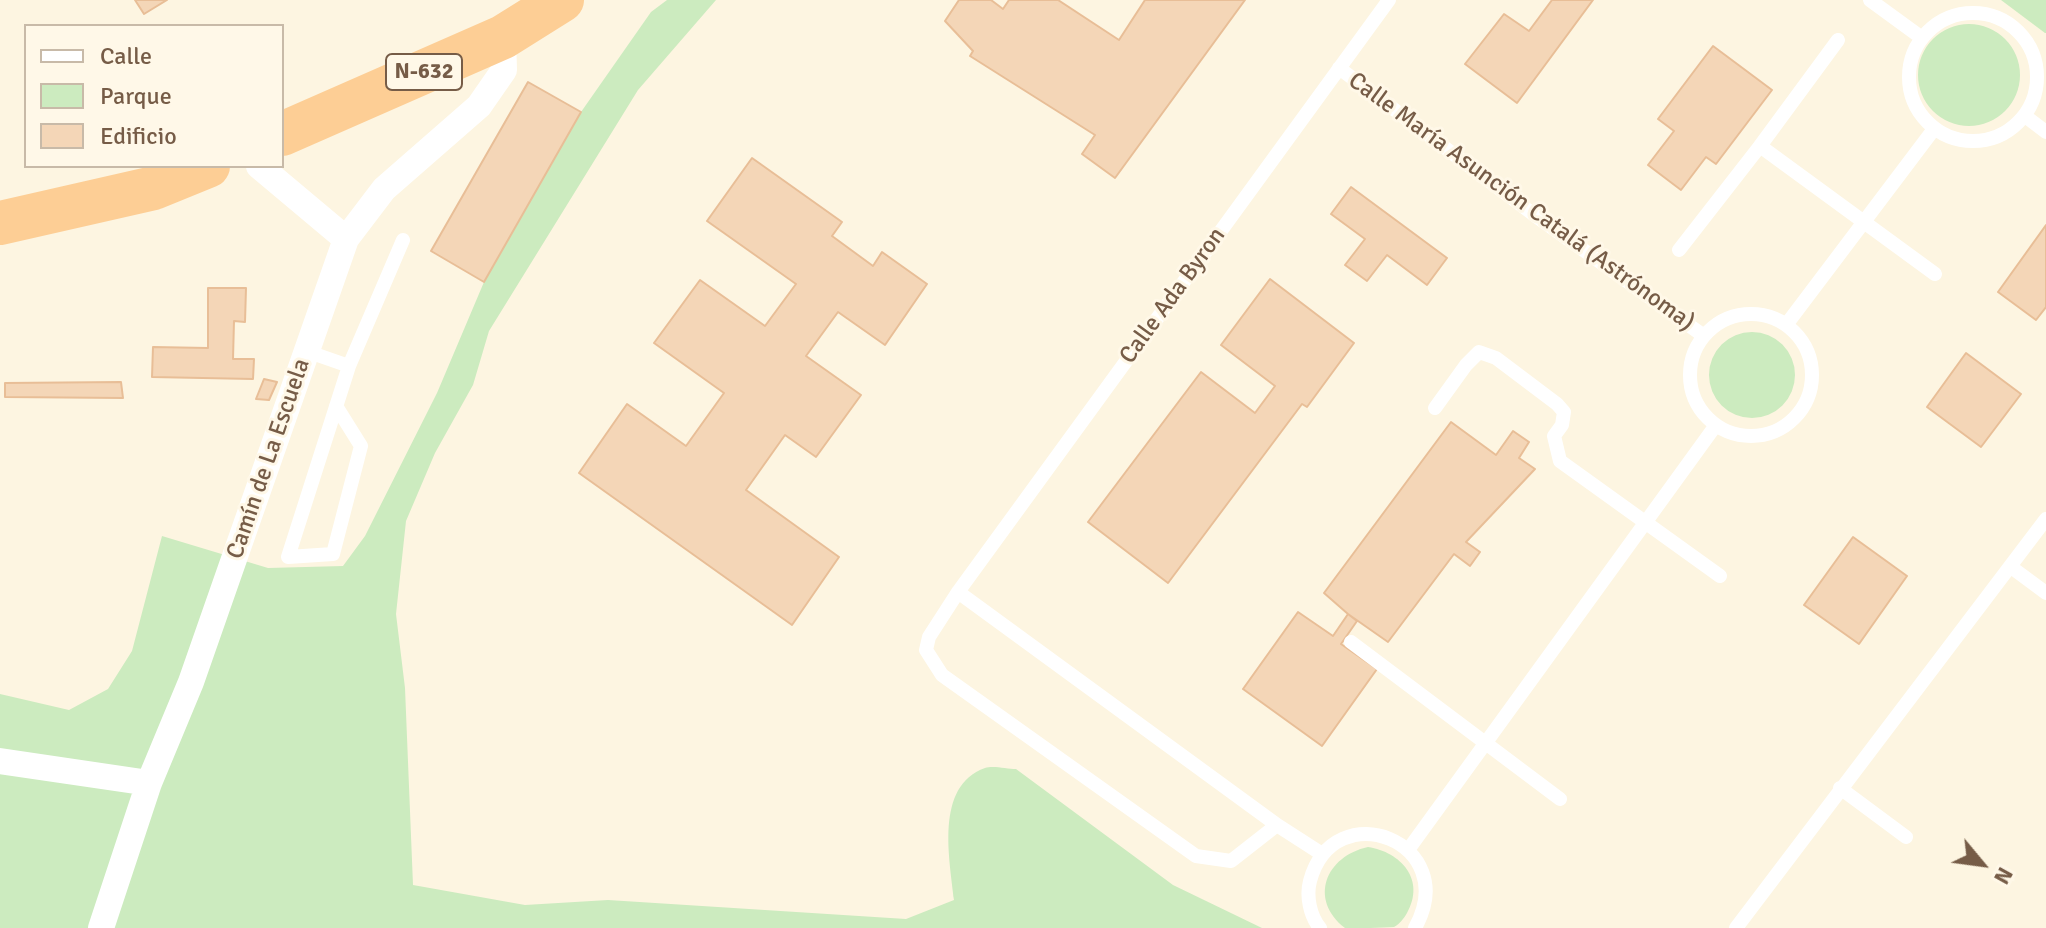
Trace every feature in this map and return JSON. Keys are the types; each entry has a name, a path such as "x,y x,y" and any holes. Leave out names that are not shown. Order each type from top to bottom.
{"highway":[{"name":"N-632","path":"284,133 503,37 562,0"},
{"path":"0,223 154,188 203,168"}],"street":[{"name":"Camín de La Escuela","path":"101,928 149,783 191,682 346,239 384,189 479,106 504,70 503,37"},
{"path":"261,168 346,239"},
{"path":"0,761 149,783"}],"lane":[{"name":"Calle Ada Byron","path":"1277,825 1231,861 1196,856 942,675 926,650 929,637 958,592 1389,0"},
{"path":"1870,0 1922,38"},
{"path":"1943,20 1962,13 1981,13 2001,18 2030,45 2042,78 2025,116 2010,130 1992,139 1972,142 1952,138 1934,129 1920,114 1910,86 1912,56 1922,38 1943,20 1957,0"},
{"path":"1679,250 1838,40"},
{"name":"Calle María Asunción Catalá (Astrónoma)","path":"1339,68 1533,214 1704,336"},
{"path":"2025,116 2046,132"},
{"path":"1786,325 1934,129"},
{"path":"1760,146 1935,274"},
{"path":"336,406 361,446 333,554 288,557 297,527 336,406 349,366 403,240"},
{"path":"1752,314 1770,317 1786,325 1800,338 1809,355 1812,374 1810,393 1801,410 1788,424 1771,433 1752,436 1733,433 1716,425 1693,393 1690,373 1694,353 1704,336 1734,316 1752,314"},
{"path":"306,351 349,366"},
{"path":"1435,408 1479,352 1496,358 1564,412 1562,425 1554,436 1560,461 1720,576"},
{"path":"1408,850 1716,425"},
{"path":"1736,928 2046,519"},
{"path":"2011,567 2046,593"},
{"path":"958,592 1277,825 1322,854"},
{"path":"1351,642 1560,799"},
{"path":"1840,788 1906,837"},
{"path":"1320,928 1310,905 1308,886 1314,868 1322,854 1339,841 1356,835 1384,836 1408,850 1419,863 1426,880 1426,898 1423,915 1415,928"}],"green space":[{"path":"667,0 716,0 638,90 489,331 473,385 435,453 406,521 396,614 405,688 413,885 525,905 608,900 906,919 954,900 949,845 952,807 958,791 969,777 985,768 996,767 1016,769 1173,885 1262,928 0,928 0,694 69,710 108,689 132,651 162,536 268,568 343,566 365,536 437,393 484,282 581,112 651,12"},
{"path":"2001,0 2046,0 2046,33 2045,33"},
{"path":"1969,24 1988,28 2005,39 2016,56 2020,75 2016,94 2005,111 1988,122 1969,126 1950,122 1933,111 1922,94 1918,75 1922,56 1933,39 1950,28"},
{"path":"1744,332 1760,332 1783,344 1792,358 1795,375 1792,392 1783,406 1760,418 1744,418 1728,411 1716,399 1709,383 1709,367 1716,351 1728,339"},
{"path":"1368,847 1400,861 1412,879 1412,901 1405,917 1394,927 1345,928 1327,904 1327,880 1341,859"}],"building":[{"path":"135,0 167,0 144,14"},
{"path":"959,0 991,0 1003,9 1009,0 1058,0 1119,40 1145,0 1245,0 1115,178 1082,154 1095,135 970,56 973,51 945,21"},
{"path":"1552,0 1593,0 1517,103 1465,64 1504,14 1529,31"},
{"path":"1713,46 1772,90 1716,164 1706,157 1681,190 1648,165 1674,131 1658,119"},
{"path":"528,82 581,112 484,282 431,251"},
{"path":"752,158 842,222 832,236 873,266 882,252 927,284 885,345 838,312 806,356 861,395 816,457 785,435 746,490 839,557 792,625 579,473 627,404 686,446 724,393 654,343 700,280 765,326 796,284 707,221"},
{"path":"1351,187 1447,258 1427,285 1387,255 1367,281 1345,265 1365,239 1331,214"},
{"path":"2046,225 2046,307 2036,320 1998,292"},
{"path":"1270,279 1354,343 1307,407 1302,404 1168,583 1088,522 1201,372 1255,413 1275,386 1221,345"},
{"path":"208,288 246,288 245,322 234,321 233,359 254,359 253,379 152,377 153,347 208,348"},
{"path":"1966,353 2021,394 1981,447 1927,407"},
{"path":"264,379 277,382 269,400 256,399"},
{"path":"121,382 123,398 5,397 5,383"},
{"path":"1451,422 1496,455 1513,431 1529,442 1519,458 1535,469 1466,542 1480,552 1470,566 1454,554 1388,642 1324,593"},
{"path":"1853,537 1907,576 1859,644 1804,605"},
{"path":"1298,612 1333,636 1348,614 1357,621 1341,644 1377,669 1322,746 1243,689"}]}
